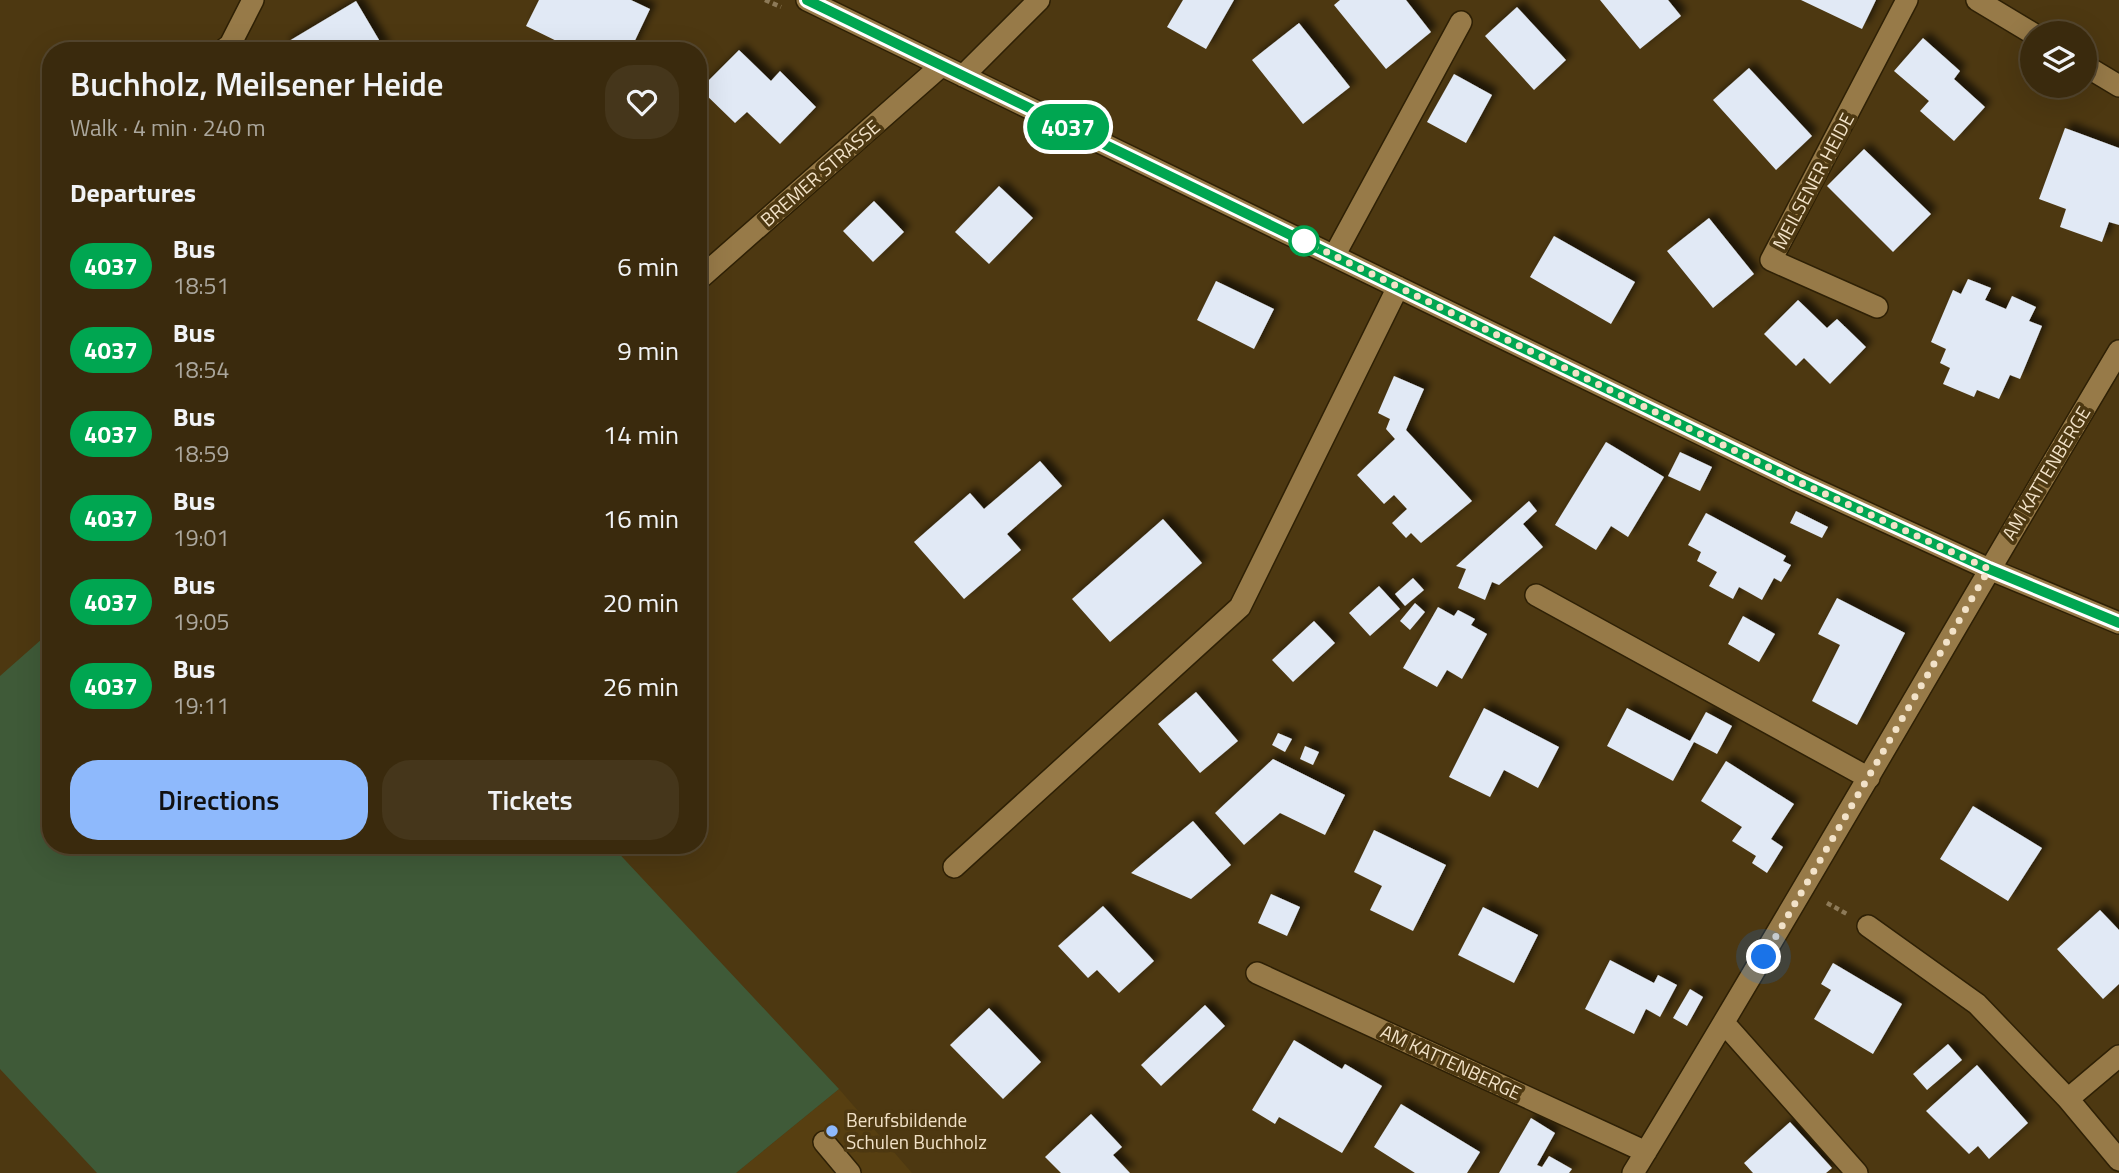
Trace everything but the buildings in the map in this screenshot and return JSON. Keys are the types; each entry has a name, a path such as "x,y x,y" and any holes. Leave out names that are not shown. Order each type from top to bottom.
{"street":[{"path":"232,42 253,0"},
{"path":"807,0 1797,481 1989,569 2119,623"},
{"path":"962,76 1039,0"},
{"name":"MEILSENER HEIDE","path":"1877,307 1771,260 1907,0"},
{"path":"1977,0 2020,26"},
{"path":"1334,256 1461,22"},
{"name":"BREMER STRASSE","path":"707,272 941,66"},
{"path":"2097,73 2119,86"},
{"path":"954,866 1240,607 1398,287"},
{"name":"AM KATTENBERGE","path":"1633,1173 1805,891 1989,569 2119,351"},
{"path":"1536,595 1869,778"},
{"path":"1868,926 1977,1004 2068,1099 2119,1160"},
{"name":"AM KATTENBERGE","path":"1257,973 1646,1152"},
{"path":"1724,1023 1857,1173"},
{"path":"2068,1099 2119,1056"},
{"path":"824,1142 850,1173"}],"path":[{"path":"1805,891 1868,926"}],"shaded area":[{"name":"Berufsbildende Schulen Buchholz","path":"839,1089 912,1173 736,1173"}],"green space":[{"path":"42,639 42,854 619,854 839,1089 736,1173 97,1173 0,1069 0,676"}],"bus line":[{"name":"4037","path":"807,0 1797,481 1989,569 2119,623"}],"place":[{"name":"Berufsbildende Schulen Buchholz","path":"832,1131"}],"route":[{"path":"1304,241 1797,481 1989,569 1805,891 1764,957"}]}
